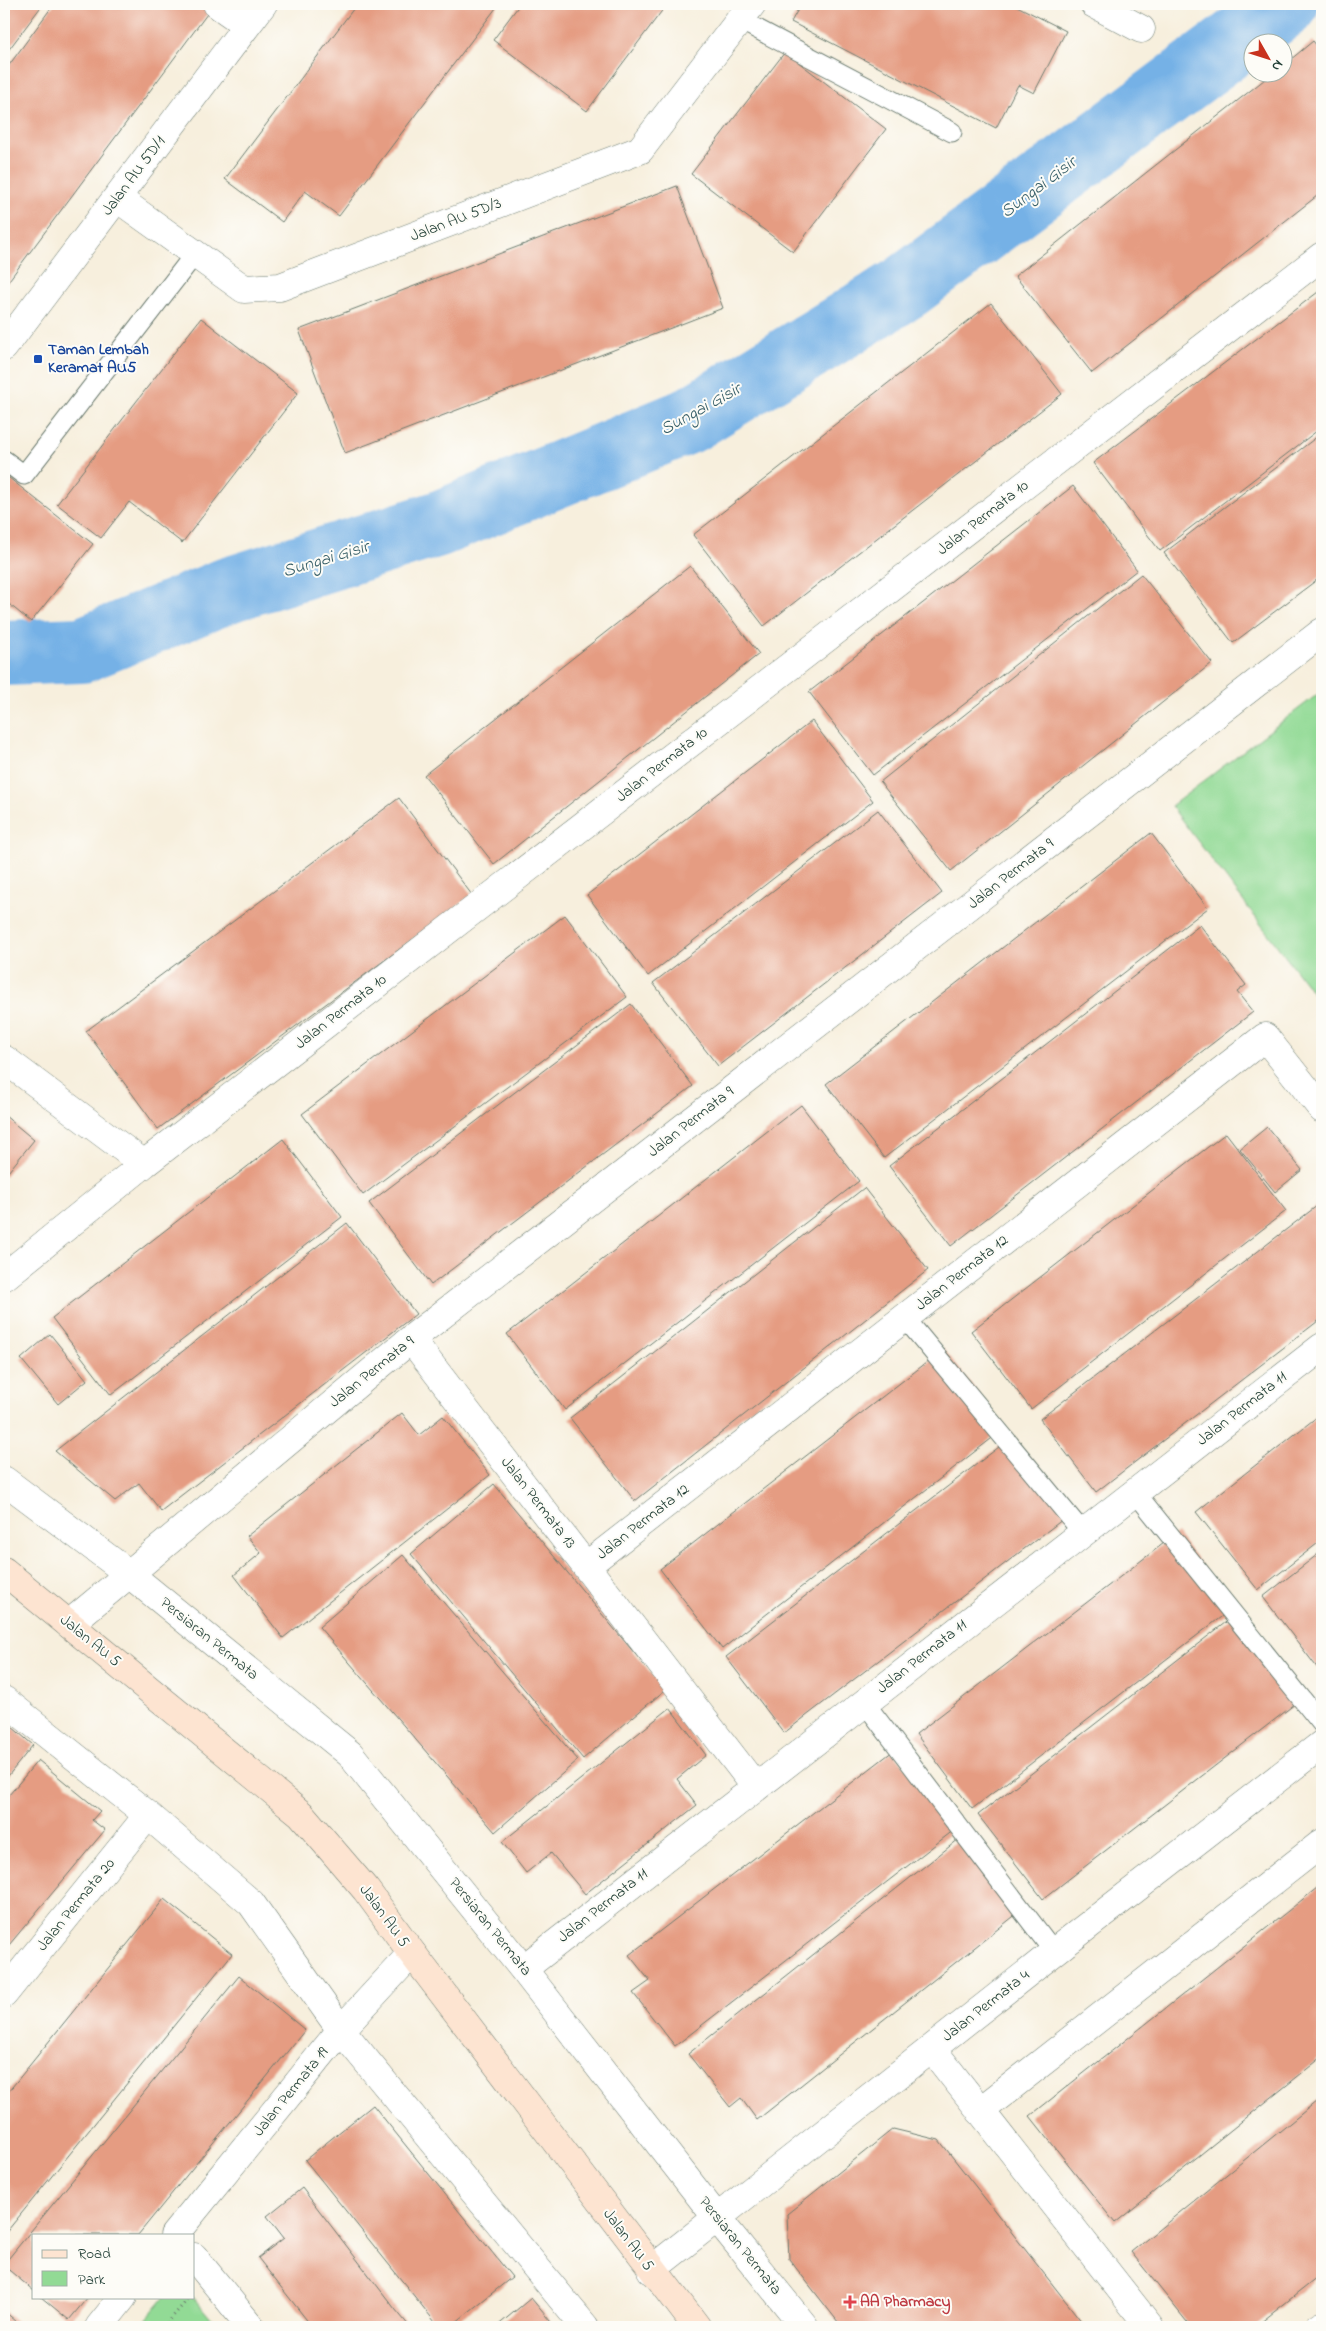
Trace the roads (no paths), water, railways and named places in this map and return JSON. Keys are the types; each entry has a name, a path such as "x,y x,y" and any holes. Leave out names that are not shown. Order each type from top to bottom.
{"main road":[{"name":"Jalan AU 5","path":"4,1571 301,1814 366,1890 412,1954 696,2327"}],"street":[{"path":"217,4 247,25"},
{"name":"Jalan AU 5D/1","path":"4,347 263,4"},
{"path":"1094,4 1141,29"},
{"name":"Jalan AU 5D/3","path":"117,198 244,289 280,287 640,150 746,12"},
{"name":"Jalan Permata 10","path":"4,1277 144,1164 1322,256"},
{"name":"Jalan Permata 9","path":"69,1624 128,1573 412,1340 1322,632"},
{"name":"Jalan Permata 12","path":"586,1566 1265,1036 1322,1109"},
{"path":"4,1059 144,1164"},
{"name":"Jalan Permata 13","path":"412,1340 755,1786"},
{"name":"Jalan Permata 11","path":"523,1969 755,1786 1322,1347"},
{"path":"4,1480 128,1573"},
{"name":"Persiaran Permata","path":"128,1573 350,1754 523,1969 717,2218 805,2327"},
{"path":"4,1700 148,1815 251,1903 341,2030 584,2327"},
{"name":"Jalan Permata 4","path":"651,2270 1054,1952 1322,1744"},
{"name":"Jalan Permata 20","path":"4,1994 148,1815"},
{"path":"980,2112 1322,1843"},
{"name":"Jalan Permata 19","path":"175,2234 341,2030 412,1954"},
{"path":"932,2049 1150,2327"},
{"path":"195,2258 251,2327"},
{"path":"99,2327 122,2298"}],"lane":[{"path":"746,12 952,132"},
{"path":"4,460 24,475 194,255"},
{"path":"905,1318 1083,1532"},
{"path":"1135,1492 1322,1724"},
{"path":"864,1702 1054,1952"}],"waterway":[{"name":"Sungai Gisir","path":"4,653 82,650 228,590 438,524 688,421 906,287 1286,4"}],"place":[{"name":"Taman Lembah Keramat AU5","path":"38,359"},
{"name":"AA Pharmacy","path":"850,2302"}]}
